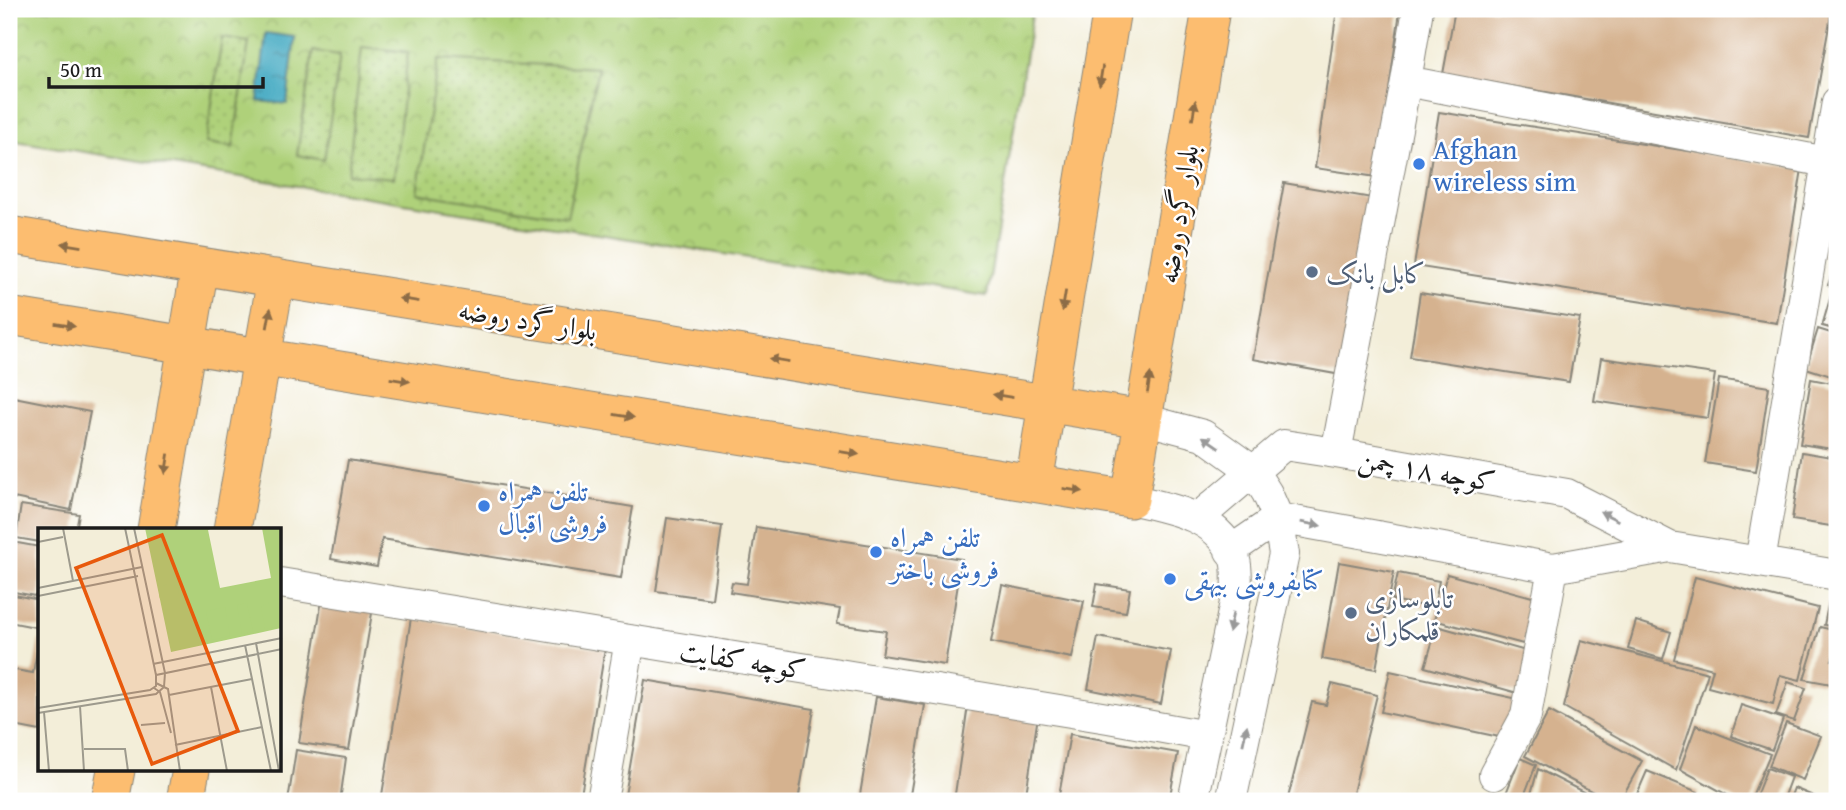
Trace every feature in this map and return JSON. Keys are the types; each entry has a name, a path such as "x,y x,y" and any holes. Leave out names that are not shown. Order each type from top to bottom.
{"main road":[{"path":"1034,483 1112,9"},
{"name":"بلوار گرد روضه","path":"1130,499 1211,9"},
{"name":"بلوار گرد روضه","path":"9,234 1143,419"},
{"path":"156,528 200,265"},
{"path":"232,528 276,278"},
{"path":"9,316 1130,499"},
{"path":"110,801 116,772"},
{"path":"185,801 191,772"}],"street":[{"path":"1336,453 1418,9"},
{"path":"1406,81 1832,163"},
{"path":"1760,562 1832,163 1837,102"},
{"path":"1143,419 1203,435 1253,471 1278,518 1284,554 1231,801"},
{"name":"كوچه ١٨ چمن","path":"1198,518 1284,445 1567,494 1670,547 1837,575"},
{"path":"1130,499 1198,518 1219,533 1235,561 1237,593 1193,801"},
{"path":"1230,551 1278,518"},
{"name":"كوچه ١٨ چمن","path":"1278,518 1553,568 1670,547"},
{"path":"1494,775 1526,716 1553,568"},
{"name":"کوچه کفایت","path":"282,583 1207,736"},
{"path":"601,801 631,640"}],"green space":[{"path":"9,9 1033,9 987,296 9,140"},
{"path":"222,38 249,42 233,147 206,143"},
{"path":"362,47 408,52 394,178 348,174"},
{"path":"313,51 340,55 324,160 297,155"},
{"path":"438,59 598,68 567,217 417,193"}],"water":[{"path":"266,33 295,37 287,104 258,101"}],"building":[{"path":"1337,9 1400,11 1377,177 1315,168"},
{"path":"1455,9 1832,9 1809,138 1443,74"},
{"path":"1439,112 1802,169 1777,323 1414,266"},
{"path":"1284,183 1372,198 1341,375 1253,359"},
{"path":"1837,259 1837,288 1828,285"},
{"path":"1832,292 1837,293 1837,330 1822,326"},
{"path":"1420,293 1580,318 1569,382 1410,357"},
{"path":"1818,329 1837,335 1837,378 1806,368"},
{"path":"1601,358 1715,374 1708,418 1594,401"},
{"path":"1719,379 1769,387 1756,471 1705,463"},
{"path":"1811,379 1837,384 1837,420 1832,449 1800,444"},
{"path":"9,396 90,412 71,510 9,497"},
{"path":"1802,452 1837,458 1837,527 1792,520"},
{"path":"348,460 633,507 621,578 382,539 377,567 331,559"},
{"path":"21,505 79,514 76,528 38,528 38,542 16,538"},
{"path":"667,518 722,526 712,599 656,591"},
{"path":"756,527 962,559 945,665 882,655 886,631 837,624 840,609 730,592 732,582 747,584"},
{"path":"12,542 38,547 38,597 9,591"},
{"path":"1339,562 1394,572 1376,669 1322,659"},
{"path":"1398,573 1439,581 1434,608 1392,600"},
{"path":"1447,574 1536,598 1523,644 1434,620"},
{"path":"1695,577 1818,608 1800,680 1780,675 1773,704 1708,687 1713,669 1674,659"},
{"path":"1097,584 1130,589 1126,612 1093,607"},
{"path":"1002,585 1084,601 1072,658 991,642"},
{"path":"9,594 38,600 38,628 9,622"},
{"path":"322,599 373,607 349,750 299,743"},
{"path":"1829,601 1837,603 1837,627 1824,625"},
{"path":"411,618 605,649 580,801 381,801"},
{"path":"1636,621 1671,632 1663,659 1628,649"},
{"path":"1437,626 1533,653 1521,694 1425,667"},
{"path":"1820,627 1837,631 1837,648 1832,660 1837,661 1837,685 1804,679"},
{"path":"1098,637 1171,651 1161,704 1088,689"},
{"path":"1581,640 1708,673 1676,770 1564,707"},
{"path":"38,646 38,731 9,725 9,669 33,673"},
{"path":"1390,671 1518,699 1509,739 1381,712"},
{"path":"645,680 814,709 798,801 624,801"},
{"path":"1788,682 1806,688 1794,721 1776,715"},
{"path":"1332,684 1377,695 1351,801 1303,801 1288,798 1312,702 1326,705"},
{"path":"876,697 925,705 909,801 859,801"},
{"path":"968,705 1038,716 1025,801 954,801"},
{"path":"1741,705 1783,719 1772,750 1731,736"},
{"path":"1549,711 1642,761 1620,801 1610,801 1525,756"},
{"path":"1786,723 1821,736 1803,780 1769,766"},
{"path":"1696,725 1770,754 1750,801 1738,801 1680,769"},
{"path":"1070,734 1178,753 1169,801 1058,801"},
{"path":"296,750 346,758 340,801 288,801"},
{"path":"1520,758 1536,765 1522,801 1503,801"},
{"path":"1767,768 1791,777 1782,801 1754,801"},
{"path":"1538,769 1601,801 1529,801"},
{"path":"1647,771 1698,792 1694,801 1634,801"},
{"path":"1794,788 1825,801 1789,801"}],"place":[{"name":"Afghan wireless sim","path":"1419,164"},
{"name":"کابل بانک","path":"1312,272"},
{"name":"تلفن همراه فروشی اقبال","path":"484,506"},
{"name":"تلفن همراه فروشی باختر","path":"876,552"},
{"name":"کتابفروشی بیهقی","path":"1170,579"},
{"name":"تابلوسازی قلمکاران","path":"1351,613"}]}
